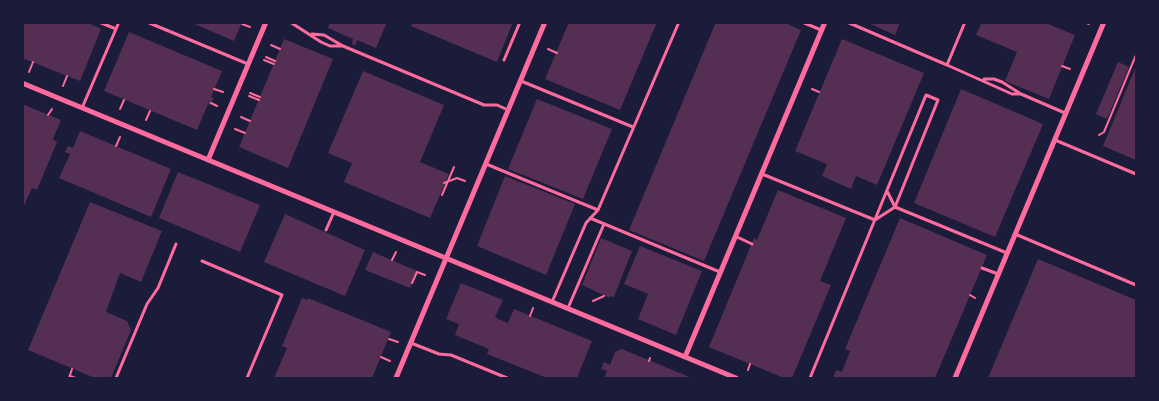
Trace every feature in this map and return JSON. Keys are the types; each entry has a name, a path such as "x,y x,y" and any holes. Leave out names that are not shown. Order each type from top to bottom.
{"street":[{"path":"208,160 266,22"},
{"path":"396,378 545,22"},
{"path":"685,357 825,22"},
{"path":"955,378 1104,22"},
{"path":"22,83 736,378"}],"lane":[{"path":"99,22 116,29"},
{"path":"82,108 119,22"},
{"path":"147,22 248,64"},
{"path":"290,22 330,46 342,46"},
{"path":"504,60 520,22"},
{"path":"552,302 586,223 598,210 679,22"},
{"path":"802,22 822,31"},
{"path":"847,22 1012,94 1021,94"},
{"path":"947,65 964,22"},
{"path":"312,34 324,35 342,46 484,105 497,105 508,110"},
{"path":"982,80 994,79 1002,82 1021,94 1065,113"},
{"path":"521,81 633,127"},
{"path":"810,378 926,95 938,100 895,207 875,220"},
{"path":"1054,140 1136,174"},
{"path":"486,164 598,210"},
{"path":"762,174 875,220"},
{"path":"887,191 895,207 1007,253"},
{"path":"326,230 334,212"},
{"path":"590,218 720,272"},
{"path":"568,309 604,224"},
{"path":"1015,234 1136,285"},
{"path":"735,236 752,244"},
{"path":"116,378 147,304 158,288 176,244"},
{"path":"202,261 282,294 247,378"},
{"path":"982,268 998,274"},
{"path":"411,342 507,378"}],"path":[{"path":"1084,22 1089,24"},
{"path":"242,24 250,27"},
{"path":"271,45 280,49"},
{"path":"548,49 557,53"},
{"path":"1099,135 1104,132 1136,55"},
{"path":"264,60 274,62 266,57"},
{"path":"29,72 33,62"},
{"path":"1062,66 1070,69"},
{"path":"64,86 68,76"},
{"path":"214,89 223,92"},
{"path":"812,89 819,92"},
{"path":"250,94 259,98"},
{"path":"120,109 124,100"},
{"path":"211,103 217,106"},
{"path":"48,115 52,109"},
{"path":"146,120 150,111"},
{"path":"241,117 250,121"},
{"path":"235,129 245,133"},
{"path":"116,146 120,137"},
{"path":"442,195 454,167"},
{"path":"444,183 457,178 465,181"},
{"path":"392,260 396,252"},
{"path":"412,282 417,272 426,275"},
{"path":"593,301 604,296"},
{"path":"970,296 975,298"},
{"path":"530,316 533,308"},
{"path":"388,338 398,342"},
{"path":"381,357 390,361"},
{"path":"748,370 750,364"},
{"path":"72,369 69,377 76,378"}],"building":[{"path":"22,22 86,22 101,29 80,81 22,58"},
{"path":"190,22 242,22 234,41"},
{"path":"330,22 387,22 376,48 357,40 355,46 352,44 353,39 328,28"},
{"path":"413,22 513,22 497,62 411,26"},
{"path":"569,22 657,22 620,110 545,79"},
{"path":"716,22 783,22 801,30 704,261 629,230"},
{"path":"866,22 900,22 895,35"},
{"path":"982,22 1043,22 1075,35 1049,99 1005,81 1017,52 976,35"},
{"path":"129,32 222,71 211,97 214,98 210,105 208,104 197,130 104,91"},
{"path":"284,39 333,59 288,168 239,147"},
{"path":"842,39 924,73 877,185 856,176 851,189 822,176 827,164 795,151"},
{"path":"1118,62 1129,67 1107,119 1096,114"},
{"path":"1136,66 1136,160 1103,146"},
{"path":"363,71 444,105 420,162 449,174 430,218 344,182 352,163 328,153"},
{"path":"961,89 1043,124 995,237 914,203"},
{"path":"537,99 612,129 583,199 508,169"},
{"path":"22,104 61,120 53,139 57,142 37,190 32,188 22,210"},
{"path":"80,131 171,169 151,217 59,178 70,154 65,152 68,146 73,148"},
{"path":"178,172 260,205 240,252 159,218"},
{"path":"505,176 575,204 546,275 477,246"},
{"path":"778,190 846,218 820,281 831,285 792,378 784,378 709,347 754,238 757,240"},
{"path":"90,202 162,231 141,282 120,273 106,312 127,321 131,330 111,378 95,378 28,350"},
{"path":"285,214 365,250 345,296 264,262"},
{"path":"900,218 987,255 935,378 833,378 836,370 842,372 850,351 845,349"},
{"path":"601,238 632,251 614,297 610,296 610,298 582,285"},
{"path":"640,246 702,271 676,335 638,319 648,294 624,284"},
{"path":"373,252 417,271 410,288 365,270"},
{"path":"1038,259 1136,300 1136,378 988,378"},
{"path":"461,283 503,300 495,317 498,319 508,323 514,309 592,341 577,378 547,378 487,354 489,349 455,335 459,324 446,319"},
{"path":"302,298 307,300 308,298 391,332 372,378 274,378 287,348 282,346"},
{"path":"621,349 692,378 604,378 607,371 601,369 604,362 610,365 615,352"}]}
